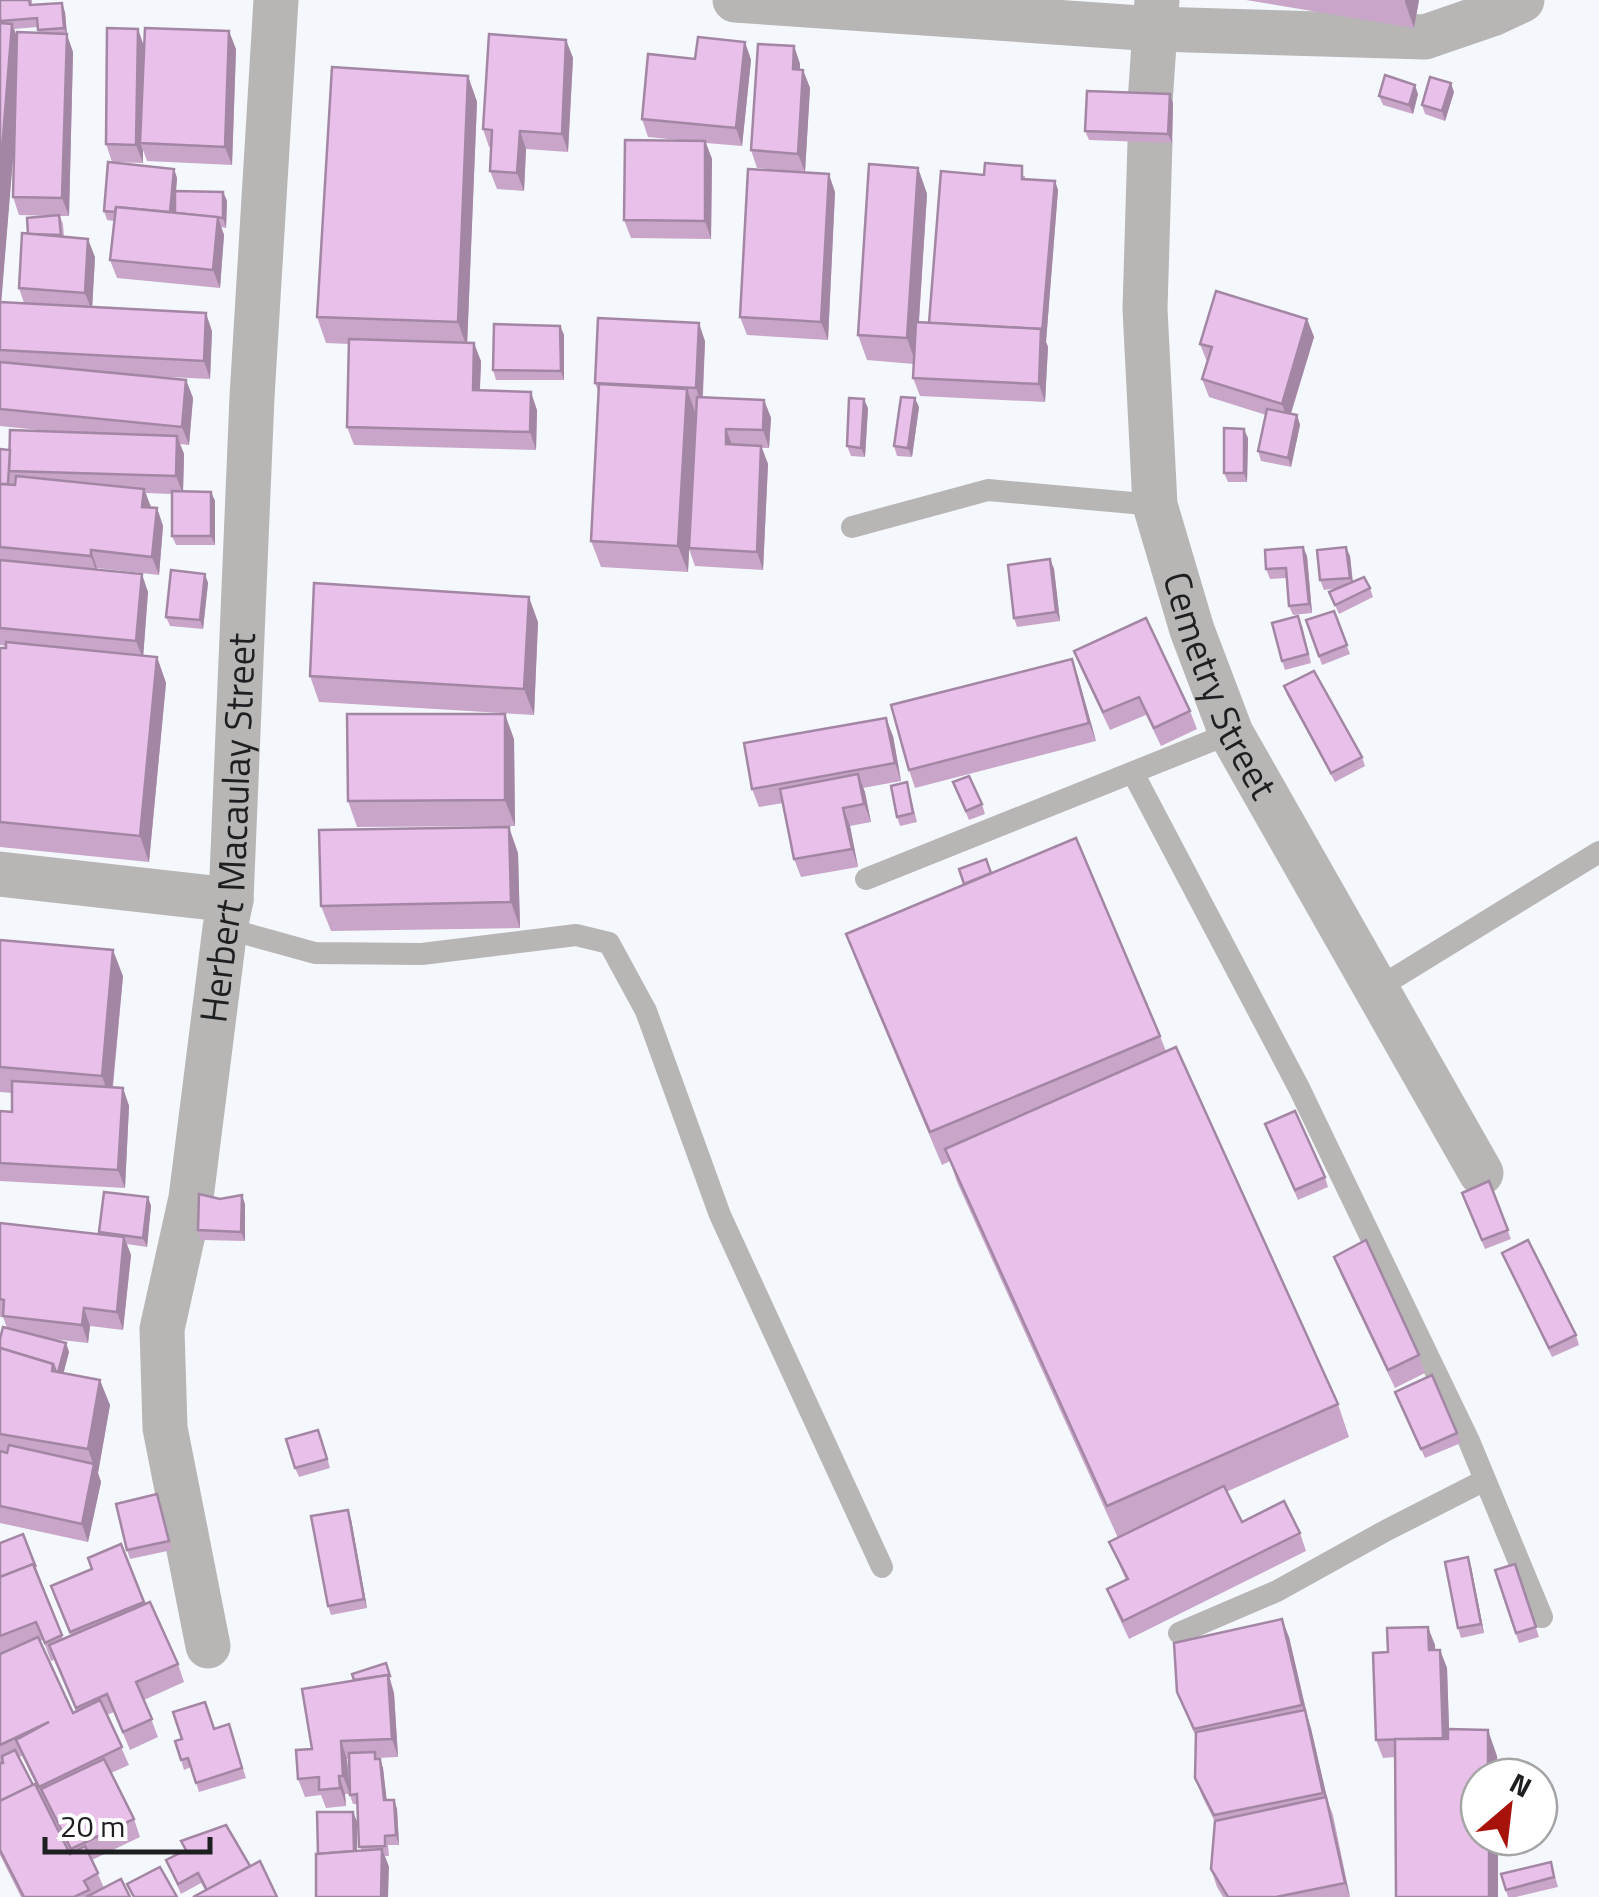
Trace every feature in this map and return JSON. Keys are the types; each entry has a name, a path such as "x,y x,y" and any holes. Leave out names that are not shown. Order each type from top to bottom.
{"street":[{"name":"Herbert Macaulay Street","path":"208,1646 165,1428 162,1329 191,1198 228,914 252,397 276,0"},
{"path":"734,0 1156,14 1425,37 1522,0"},
{"name":"Cemetry Street","path":"1156,14 1145,309 1155,505 1192,630 1231,733 1481,1173"},
{"path":"0,874 228,914"}],"lane":[{"path":"852,526 988,490 1155,505"},
{"path":"866,879 1231,733"},
{"path":"1133,772 1299,1088 1469,1441 1542,1617"},
{"path":"1378,988 1599,852"},
{"path":"228,914 315,953 422,954 576,935 610,942 646,1011 720,1215 882,1567"},
{"path":"1179,1633 1277,1591 1386,1530 1484,1482"}],"building":[{"path":"0,0 29,0 30,5 62,3 64,28 38,30 37,18 0,21"},
{"path":"0,23 12,24 0,175"},
{"path":"107,28 138,29 136,145 106,144"},
{"path":"145,28 229,31 225,147 140,143"},
{"path":"17,32 67,34 62,198 13,197"},
{"path":"489,34 566,40 562,134 520,131 517,173 490,171 492,130 483,129"},
{"path":"698,37 745,42 736,128 642,119 648,54 695,59"},
{"path":"758,44 794,46 793,69 803,70 798,154 751,150"},
{"path":"332,67 468,76 458,322 317,317"},
{"path":"1385,75 1415,85 1409,105 1379,96"},
{"path":"1430,77 1451,83 1442,111 1422,105"},
{"path":"1087,91 1170,94 1168,134 1085,131"},
{"path":"625,140 705,141 705,221 624,220"},
{"path":"108,162 174,169 170,212 116,207 115,212 104,211"},
{"path":"985,163 1022,166 1022,179 1055,181 1042,333 1041,329 929,323 941,171 984,175"},
{"path":"869,164 918,168 907,338 858,335"},
{"path":"748,169 829,174 821,322 740,317"},
{"path":"175,191 223,192 223,218 175,213"},
{"path":"116,207 218,217 213,270 110,260"},
{"path":"59,215 61,235 28,234 27,218"},
{"path":"22,233 88,239 85,293 19,288"},
{"path":"1216,291 1307,319 1282,404 1202,379 1212,347 1200,344"},
{"path":"0,302 206,313 204,361 0,350"},
{"path":"598,318 699,323 696,388 595,383"},
{"path":"916,322 1041,329 1039,384 913,378"},
{"path":"494,324 560,326 561,371 493,370"},
{"path":"349,339 474,343 473,390 531,392 530,432 347,427"},
{"path":"0,362 186,380 182,427 0,409"},
{"path":"599,384 687,389 678,546 591,541"},
{"path":"697,397 764,400 763,430 726,429 726,444 761,446 757,552 689,548"},
{"path":"901,397 915,398 908,448 894,446"},
{"path":"849,398 864,399 861,448 847,446"},
{"path":"1267,409 1297,415 1288,458 1258,451"},
{"path":"1224,428 1244,429 1244,473 1224,473"},
{"path":"10,430 177,436 176,476 9,471"},
{"path":"0,449 10,450 8,484 0,484"},
{"path":"16,476 144,489 142,507 157,508 152,557 91,550 91,556 0,547 0,484 15,485"},
{"path":"172,491 211,492 211,536 172,536"},
{"path":"1303,547 1309,604 1289,606 1286,568 1266,569 1265,550"},
{"path":"1346,547 1350,578 1320,580 1317,550"},
{"path":"1050,559 1056,612 1014,618 1008,565"},
{"path":"0,560 142,574 136,641 0,628"},
{"path":"171,570 205,574 200,620 166,617"},
{"path":"1364,577 1370,588 1335,605 1329,592"},
{"path":"314,583 529,597 524,689 310,676"},
{"path":"1334,611 1347,645 1319,656 1306,620"},
{"path":"1298,616 1308,654 1282,661 1272,623"},
{"path":"1146,618 1190,711 1154,728 1139,697 1103,712 1074,651"},
{"path":"6,642 157,657 140,836 0,822 0,648 6,648"},
{"path":"1072,659 1089,723 909,770 891,705"},
{"path":"1314,671 1362,757 1331,773 1284,686"},
{"path":"347,714 505,714 505,800 348,801"},
{"path":"886,718 895,763 752,789 744,743"},
{"path":"858,774 864,804 843,808 852,849 794,859 780,789"},
{"path":"969,776 982,804 966,811 953,782"},
{"path":"907,782 913,813 897,817 891,786"},
{"path":"509,827 511,902 321,906 319,830"},
{"path":"1076,838 1160,1036 930,1132 846,934"},
{"path":"986,859 991,873 964,884 959,869"},
{"path":"0,940 113,950 102,1076 0,1067"},
{"path":"1176,1047 1338,1404 1107,1506 945,1149"},
{"path":"12,1081 123,1088 118,1170 0,1163 0,1111 12,1112"},
{"path":"1295,1111 1325,1177 1295,1190 1265,1124"},
{"path":"1489,1181 1508,1230 1482,1240 1462,1193"},
{"path":"104,1192 148,1197 143,1238 99,1232"},
{"path":"199,1194 220,1199 242,1195 241,1232 198,1230"},
{"path":"0,1223 124,1237 117,1312 84,1308 82,1325 3,1316"},
{"path":"1366,1240 1419,1355 1388,1370 1334,1257"},
{"path":"1528,1240 1576,1335 1549,1348 1502,1253"},
{"path":"3,1327 66,1343 58,1372 53,1364 0,1348"},
{"path":"0,1348 53,1364 52,1371 100,1380 88,1449 0,1434"},
{"path":"1432,1375 1457,1433 1421,1449 1395,1392"},
{"path":"318,1430 327,1459 295,1468 286,1439"},
{"path":"9,1445 94,1464 82,1524 0,1506 0,1451 7,1453"},
{"path":"1224,1486 1242,1522 1284,1501 1300,1533 1123,1621 1107,1589 1128,1579 1109,1542"},
{"path":"157,1494 169,1541 127,1550 116,1504"},
{"path":"348,1510 364,1599 328,1606 311,1516"},
{"path":"23,1534 35,1565 0,1577 0,1543"},
{"path":"121,1544 144,1602 70,1632 51,1586 92,1569 88,1558"},
{"path":"1468,1557 1481,1624 1458,1628 1445,1562"},
{"path":"33,1564 62,1635 45,1643 36,1622 0,1636 0,1577"},
{"path":"1515,1564 1536,1627 1516,1633 1495,1570"},
{"path":"150,1602 178,1664 136,1682 152,1719 123,1732 107,1694 76,1708 49,1645"},
{"path":"1282,1619 1302,1705 1194,1729 1177,1692 1174,1643"},
{"path":"1428,1627 1429,1650 1440,1650 1443,1738 1376,1740 1373,1653 1388,1652 1387,1628"},
{"path":"38,1637 73,1713 100,1700 122,1747 39,1787 16,1740 49,1722 0,1745 0,1654"},
{"path":"386,1663 390,1676 354,1680 352,1674"},
{"path":"388,1675 392,1739 341,1741 340,1788 319,1790 319,1777 298,1779 296,1750 312,1749 302,1689"},
{"path":"205,1702 214,1729 229,1724 242,1768 196,1783 188,1758 181,1760 175,1741 182,1739 173,1712"},
{"path":"1305,1710 1323,1793 1214,1815 1195,1778 1196,1732"},
{"path":"1448,1729 1488,1730 1488,1757 1459,1757 1459,1857 1489,1857 1489,1897 1396,1897 1395,1739 1448,1739"},
{"path":"15,1750 33,1785 0,1801 2,1756"},
{"path":"375,1752 375,1759 380,1759 384,1800 394,1800 396,1835 385,1836 385,1846 359,1847 357,1794 350,1795 349,1753"},
{"path":"104,1759 134,1819 71,1849 41,1789"},
{"path":"35,1784 70,1854 85,1846 98,1873 84,1881 89,1890 74,1897 24,1897 0,1850 0,1801"},
{"path":"1326,1797 1345,1883 1276,1897 1228,1897 1211,1869 1215,1821"},
{"path":"317,1812 353,1812 354,1851 318,1854"},
{"path":"226,1825 250,1866 207,1890 198,1873 178,1884 166,1860 186,1850 181,1841"},
{"path":"382,1849 381,1897 316,1897 316,1854"},
{"path":"260,1861 277,1897 193,1897"},
{"path":"1551,1862 1554,1877 1506,1890 1501,1874"},
{"path":"160,1867 177,1897 134,1897 127,1884"},
{"path":"121,1879 130,1897 86,1897"}]}
